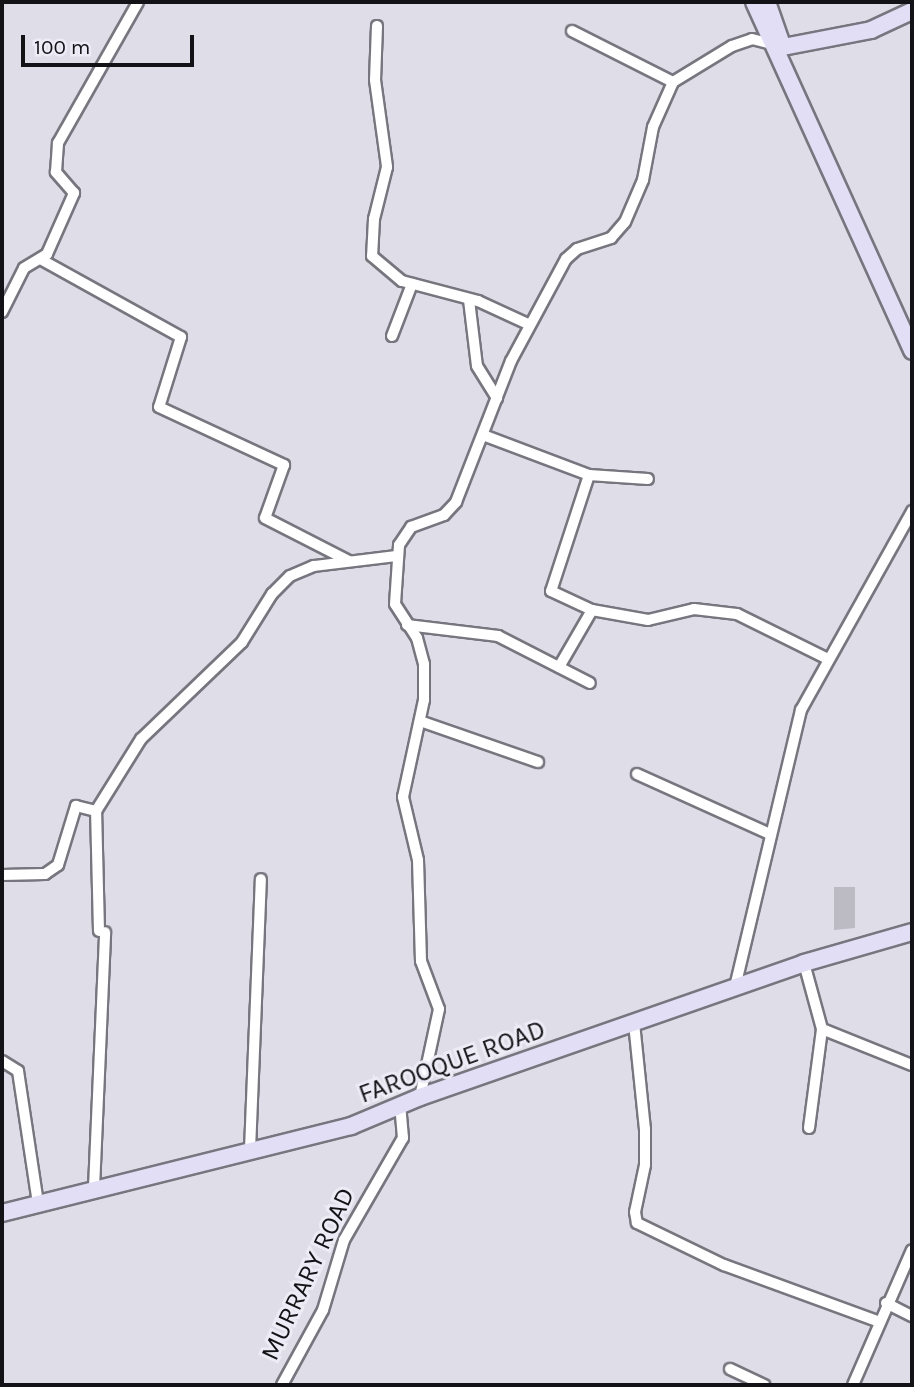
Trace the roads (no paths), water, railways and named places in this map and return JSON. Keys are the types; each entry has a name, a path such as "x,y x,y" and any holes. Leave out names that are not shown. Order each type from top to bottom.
{"main road":[{"path":"754,2 912,333"},
{"path":"771,5 777,46 912,351"},
{"path":"777,46 871,30 912,11"},
{"name":"FAROOQUE ROAD","path":"2,1213 351,1126 420,1097 804,963 912,932"}],"street":[{"path":"2,312 24,268 42,260 74,193 56,172 58,143 138,2"},
{"path":"377,26 375,80 387,167 374,219 372,256 412,284 469,300 528,324"},
{"path":"572,31 673,82"},
{"path":"420,1097 439,1019 421,961 420,880 403,791 420,721 424,664 395,604 397,556 401,538 411,527 451,510 528,324 571,252 611,238 625,222 643,180 653,127 673,82 732,46 752,39 777,46"},
{"path":"42,260 181,337 159,407 284,466 265,518 349,561"},
{"path":"391,336 412,284"},
{"path":"469,300 477,366 497,398"},
{"path":"483,435 589,475 648,479"},
{"path":"589,475 551,591 592,610 648,620 694,609 737,614 828,659"},
{"path":"735,987 801,710 912,511"},
{"path":"94,1188 102,931 96,811 141,739 242,642 272,594 290,576 314,566 397,556"},
{"path":"559,667 592,610"},
{"path":"407,625 498,636 590,683"},
{"path":"420,721 538,762"},
{"path":"637,774 770,834"},
{"path":"2,875 45,874 58,865 76,806 96,811"},
{"path":"250,1150 261,879"},
{"path":"804,963 822,1029 809,1128"},
{"path":"634,1023 645,1129 637,1223 724,1265 877,1321"},
{"path":"822,1029 912,1065"},
{"path":"2,1061 18,1071 38,1203"},
{"name":"MURRARY ROAD","path":"282,1385 323,1310 344,1240 403,1138 400,1105"},
{"path":"853,1385 877,1321 912,1250"},
{"path":"886,1303 912,1316"},
{"path":"730,1369 765,1385"}]}
